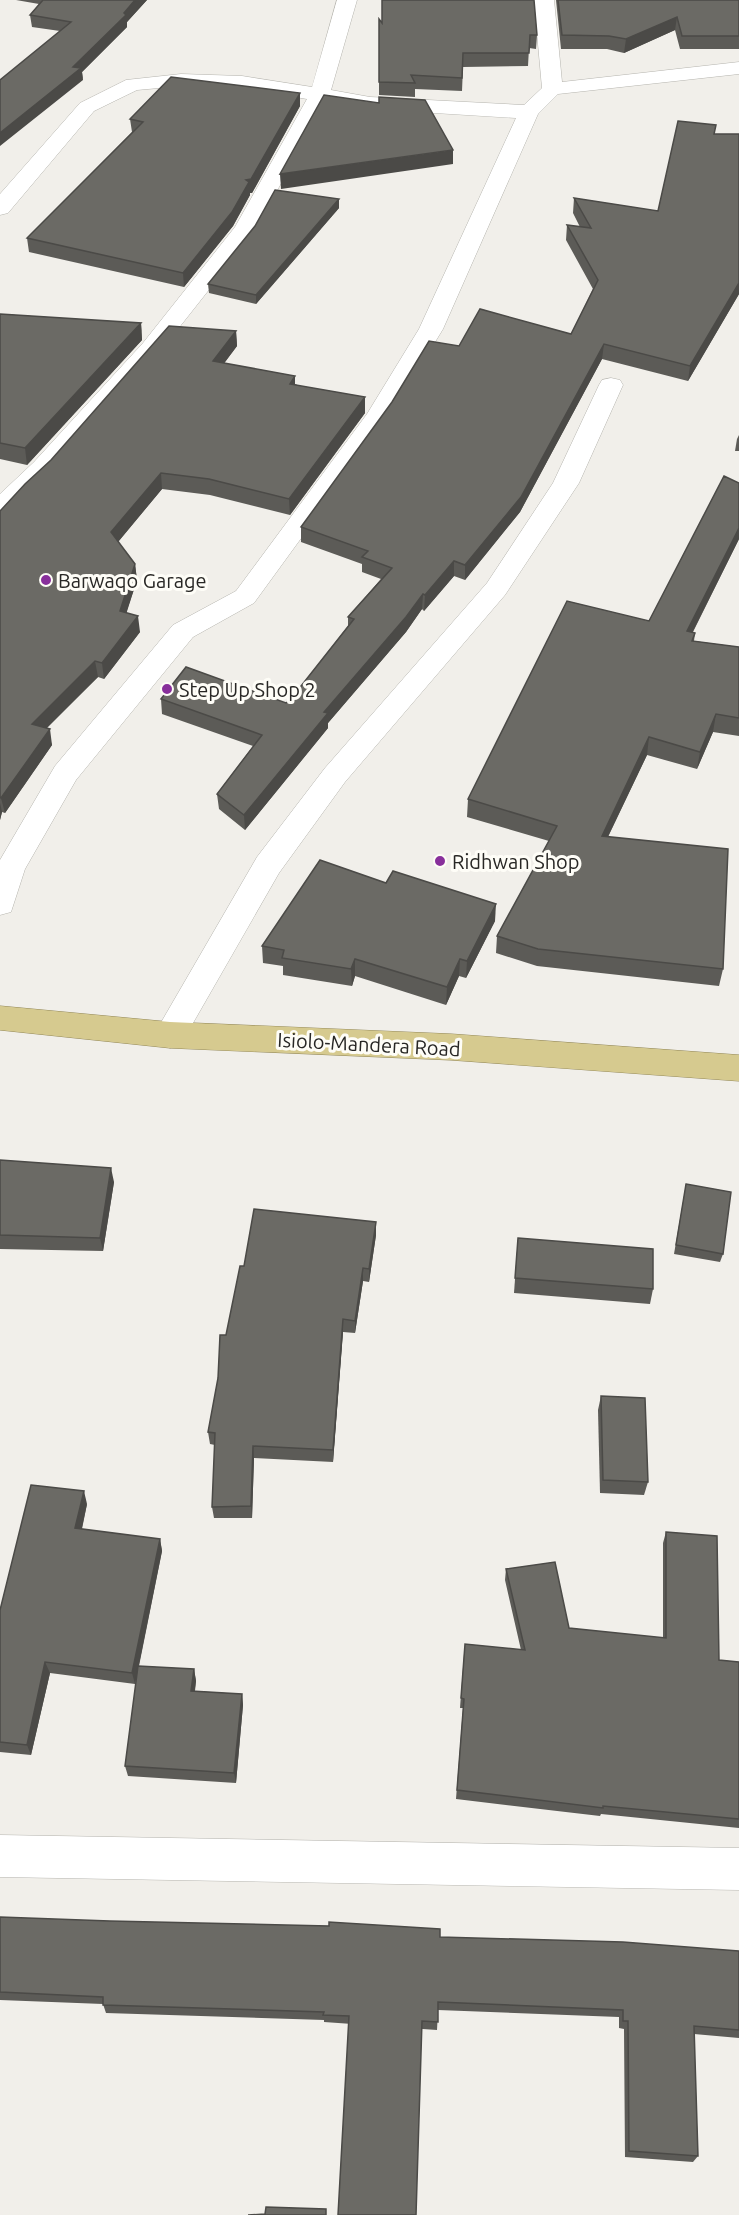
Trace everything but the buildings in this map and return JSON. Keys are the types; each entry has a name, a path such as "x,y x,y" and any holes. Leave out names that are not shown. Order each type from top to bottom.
{"highway":[{"name":"Isiolo-Mandera Road","path":"0,1018 170,1035 451,1047 739,1068"}],"street":[{"path":"0,508 43,468 151,348 245,229 320,95 330,53 347,0"},
{"path":"544,0 552,89"},
{"path":"0,904 10,869 65,773 183,631 245,597 378,416 431,329 529,112 552,89 739,68"},
{"path":"0,208 87,107 133,84 181,80 242,82 370,103 529,112"},
{"path":"170,1035 268,865 335,775 496,589 566,483 611,385"},
{"path":"0,1856 739,1869"}],"place":[{"name":"Barwaqo Garage","path":"46,580"},
{"name":"Step Up Shop 2","path":"167,689"},
{"name":"Ridhwan Shop","path":"440,861"}]}
